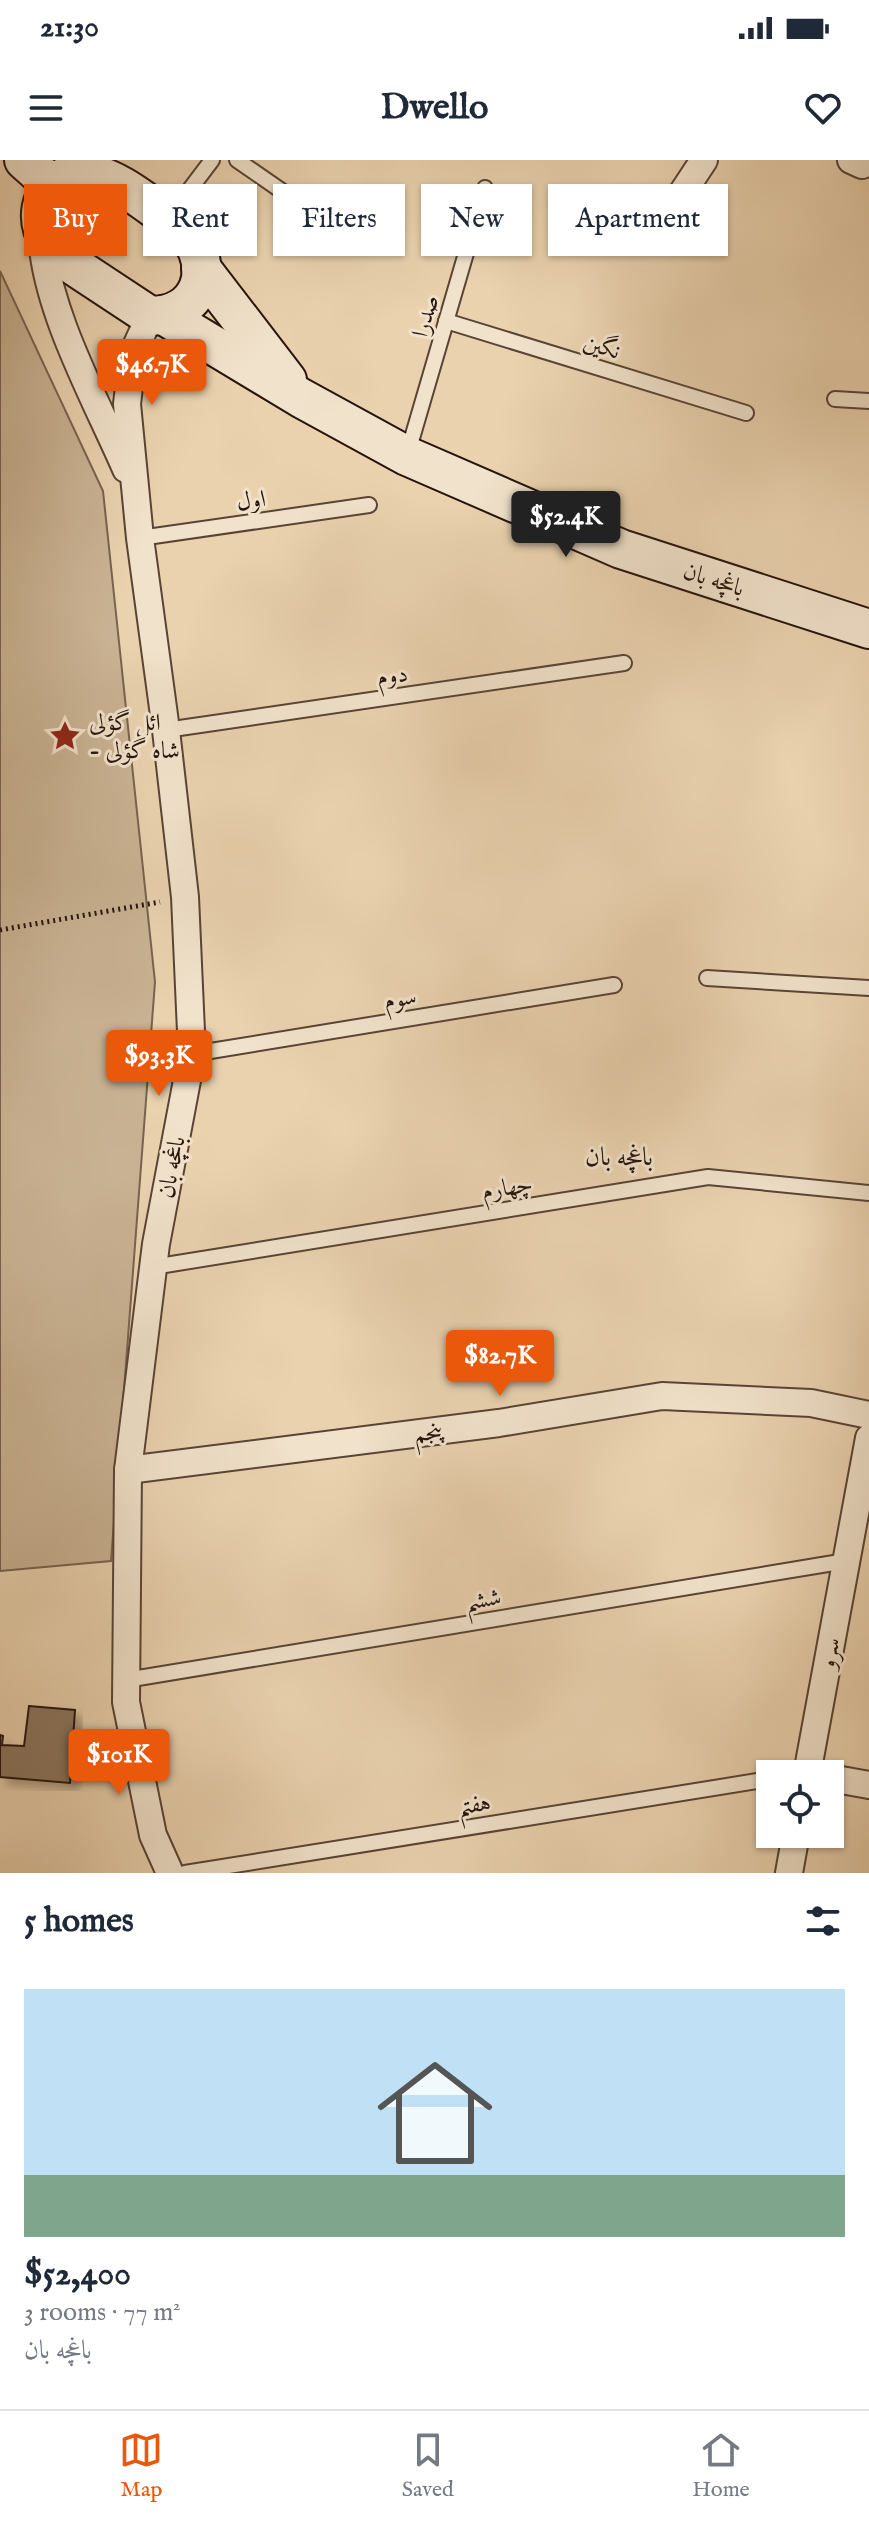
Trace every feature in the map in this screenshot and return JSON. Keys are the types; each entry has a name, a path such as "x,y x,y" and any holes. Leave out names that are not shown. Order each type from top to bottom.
{"main road":[{"path":"24,160 51,184"},
{"path":"54,184 76,171 89,171 116,184"},
{"name":"باغچه بان","path":"59,256 157,316 407,456 621,549 869,629"},
{"path":"157,316 187,305 197,292 203,276 199,256"},
{"path":"201,268 301,398"}],"street":[{"path":"688,184 704,160"},
{"path":"43,256 57,311 135,490"},
{"name":"باغچه بان","path":"157,316 133,353 127,404 140,538 185,897 192,1054 153,1267 128,1470 126,1691 153,1835 170,1873"},
{"name":"پنجم","path":"128,1470 499,1423 662,1396 811,1403 869,1415"},
{"name":"سرو","path":"810,1760 869,1438"},
{"path":"844,1781 869,1785"},
{"path":"789,1873 793,1848"}],"lane":[{"path":"194,184 212,160"},
{"path":"237,160 273,185"},
{"name":"صدرا","path":"407,456 465,256"},
{"name":"نگین","path":"446,321 746,413"},
{"path":"835,399 869,401"},
{"name":"اول","path":"140,538 369,505"},
{"name":"دوم","path":"166,730 624,663"},
{"path":"707,978 869,988"},
{"name":"سوم","path":"192,1054 614,985"},
{"name":"چهارم","path":"153,1267 708,1177 869,1193"},
{"name":"ششم","path":"126,1691 846,1561"},
{"name":"هفتم","path":"185,1873 756,1781"}],"path":[{"path":"0,930 185,897"}],"shaded area":[{"name":"ائل گؤلی - شاه گؤلی","path":"0,271 103,491 155,982 111,1561 0,1571"}],"building":[{"path":"29,1706 75,1710 70,1783 0,1777 0,1735 3,1736 2,1745 24,1746"}],"place":[{"name":"ائل گؤلی - شاه گؤلی","path":"65,736"}],"district":[{"name":"باغچه بان","path":"619,1156"}]}
